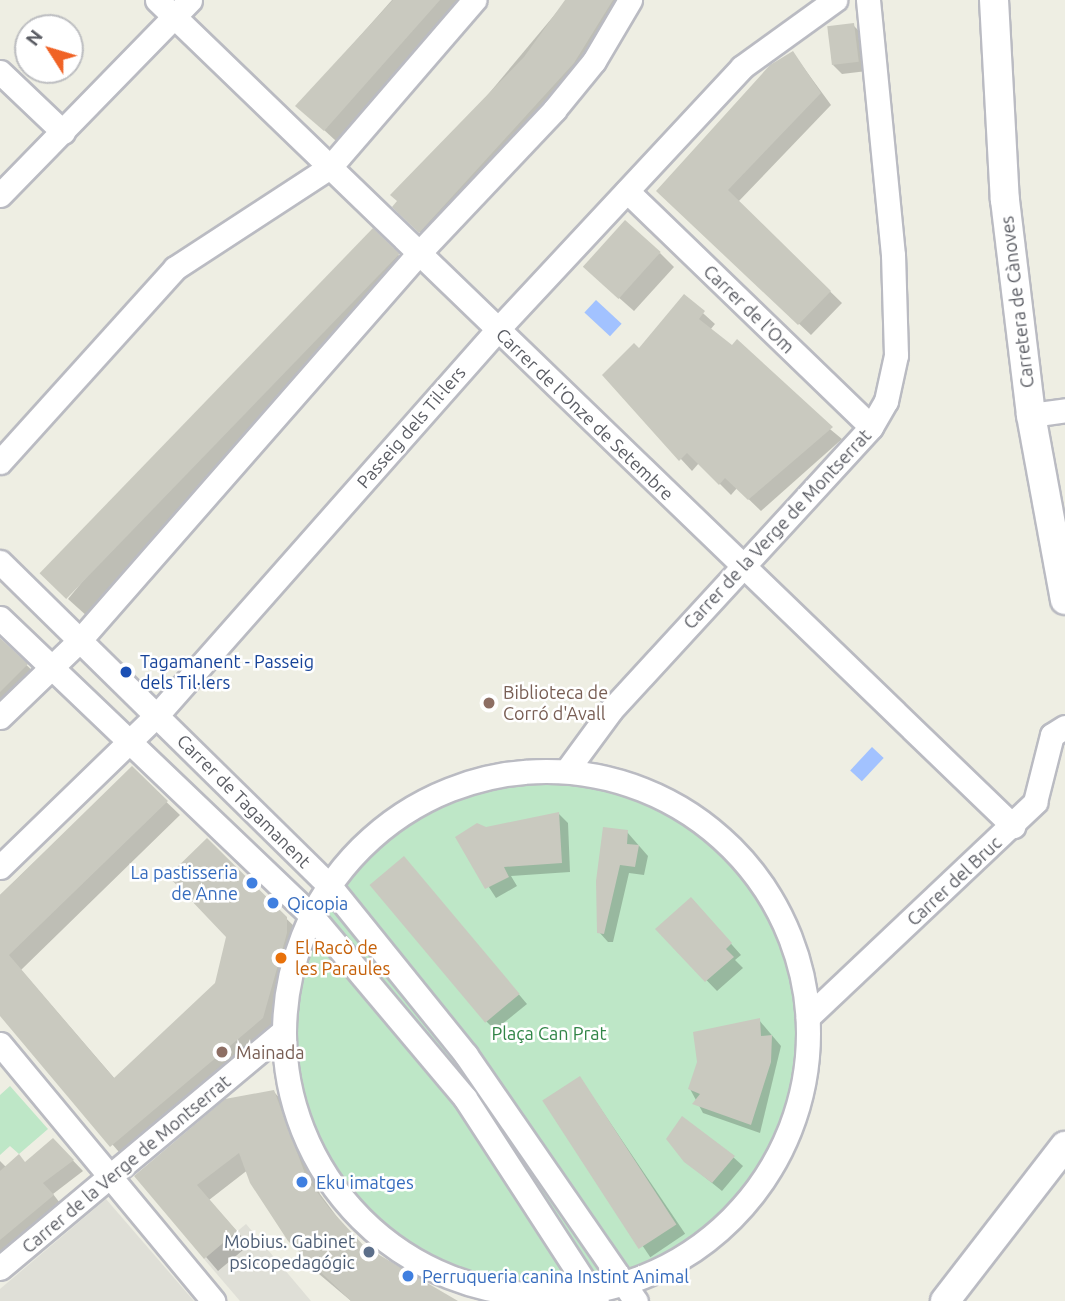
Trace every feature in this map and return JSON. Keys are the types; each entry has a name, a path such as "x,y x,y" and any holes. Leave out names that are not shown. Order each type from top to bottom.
{"street":[{"name":"Carrer de l'Onze de Setembre","path":"157,0 1013,826"},
{"path":"0,195 190,0"},
{"path":"0,462 174,268 330,167 474,0"},
{"path":"0,716 79,641 419,253 554,110 594,61 630,0"},
{"name":"Passeig dels Til·lers","path":"0,867 158,715 498,329 742,67 835,0"},
{"name":"Carrer de la Verge de Montserrat","path":"567,770 611,710 871,427 886,401 896,355 869,0"},
{"name":"Carretera de Cànoves","path":"994,0 1005,200 1031,415 1065,600"},
{"path":"0,72 63,132"},
{"name":"Carrer de l'Om","path":"626,191 871,427"},
{"path":"1031,415 1065,410"},
{"name":"Carrer de Tagamanent","path":"0,562 329,886 466,1055 630,1292"},
{"name":"Carrer de Tagamanent","path":"0,618 54,666 311,915 465,1098 594,1296"},
{"name":"Carrer del Bruc","path":"808,1017 1013,826 1035,802 1052,735 1065,727"},
{"path":"567,770 623,781 675,803 743,858 776,906 798,959 808,1017 795,1115 758,1187 702,1243 630,1292 528,1298 475,1286 432,1269 373,1231 332,1187 295,1111 283,1031 296,952 311,915 329,886 378,831 429,797 487,776 567,770"},
{"name":"Carrer de la Verge de Montserrat","path":"0,1268 111,1180 283,1031"},
{"path":"0,1044 213,1301"},
{"path":"945,1301 1065,1146"}],"shaded area":[{"path":"106,1199 194,1301 0,1301 0,1289"},
{"path":"246,1224 311,1301 240,1301 204,1259"}],"green space":[{"name":"Plaça Can Prat","path":"547,773 598,778 646,793 691,817 731,849 763,889 787,934 802,982 807,1033 802,1084 787,1132 763,1177 731,1217 691,1249 646,1273 598,1288 547,1293 496,1288 448,1273 403,1249 363,1217 331,1177 307,1132 292,1084 287,1033 292,982 307,934 331,889 363,849 403,817 448,793 496,778"},
{"path":"10,1086 48,1129 19,1154 10,1146 0,1155 0,1095"}],"water":[{"path":"596,300 622,324 610,336 584,312"},
{"path":"872,747 884,758 862,781 850,770"}],"building":[{"path":"393,0 440,0 324,131 295,106"},
{"path":"565,0 613,0 574,63 419,233 392,207 397,201 390,195 524,57"},
{"path":"854,23 859,62 832,65 827,26"},
{"path":"793,51 821,93 728,190 831,291 798,325 656,191 770,65"},
{"path":"625,220 661,252 619,299 583,267"},
{"path":"373,228 400,254 66,599 40,573"},
{"path":"684,294 705,311 699,319 732,345 737,339 833,427 748,500 725,478 719,485 687,453 679,461 602,375 634,343 639,348"},
{"path":"0,638 28,664 0,692"},
{"path":"132,766 168,801 9,955 114,1078 215,983 226,937 168,876 207,838 287,917 287,933 263,1018 110,1147 0,1016 0,895"},
{"path":"559,812 562,863 504,867 509,877 485,889 455,837 477,823 486,827"},
{"path":"603,827 628,830 627,844 639,845 635,867 620,865 604,934 597,933 596,881"},
{"path":"404,856 520,994 485,1023 370,885"},
{"path":"691,897 732,943 726,949 734,957 705,982 655,929"},
{"path":"760,1018 761,1036 772,1035 771,1062 751,1125 692,1104 700,1094 688,1089 697,1062 693,1032"},
{"path":"580,1076 676,1224 639,1249 542,1101"},
{"path":"274,1090 307,1179 330,1209 364,1246 458,1301 351,1301 288,1241 250,1183 239,1153 197,1185 237,1231 204,1259 134,1176 225,1099"},
{"path":"682,1116 735,1156 712,1183 684,1162 666,1139"},
{"path":"53,1138 74,1160 43,1183 54,1195 0,1240 0,1171 19,1154 25,1162"}],"place":[{"name":"Tagamanent - Passeig dels Til·lers","path":"126,672"},
{"name":"Biblioteca de Corró d'Avall","path":"489,703"},
{"name":"La pastisseria de Anne","path":"252,883"},
{"name":"Qicopia","path":"273,903"},
{"name":"El Racò de les Paraules","path":"281,958"},
{"name":"Mainada","path":"222,1052"},
{"name":"Eku imatges","path":"302,1182"},
{"name":"Mobius. Gabinet psicopedagógic","path":"369,1252"},
{"name":"Perruqueria canina Instint Animal","path":"408,1276"}]}
